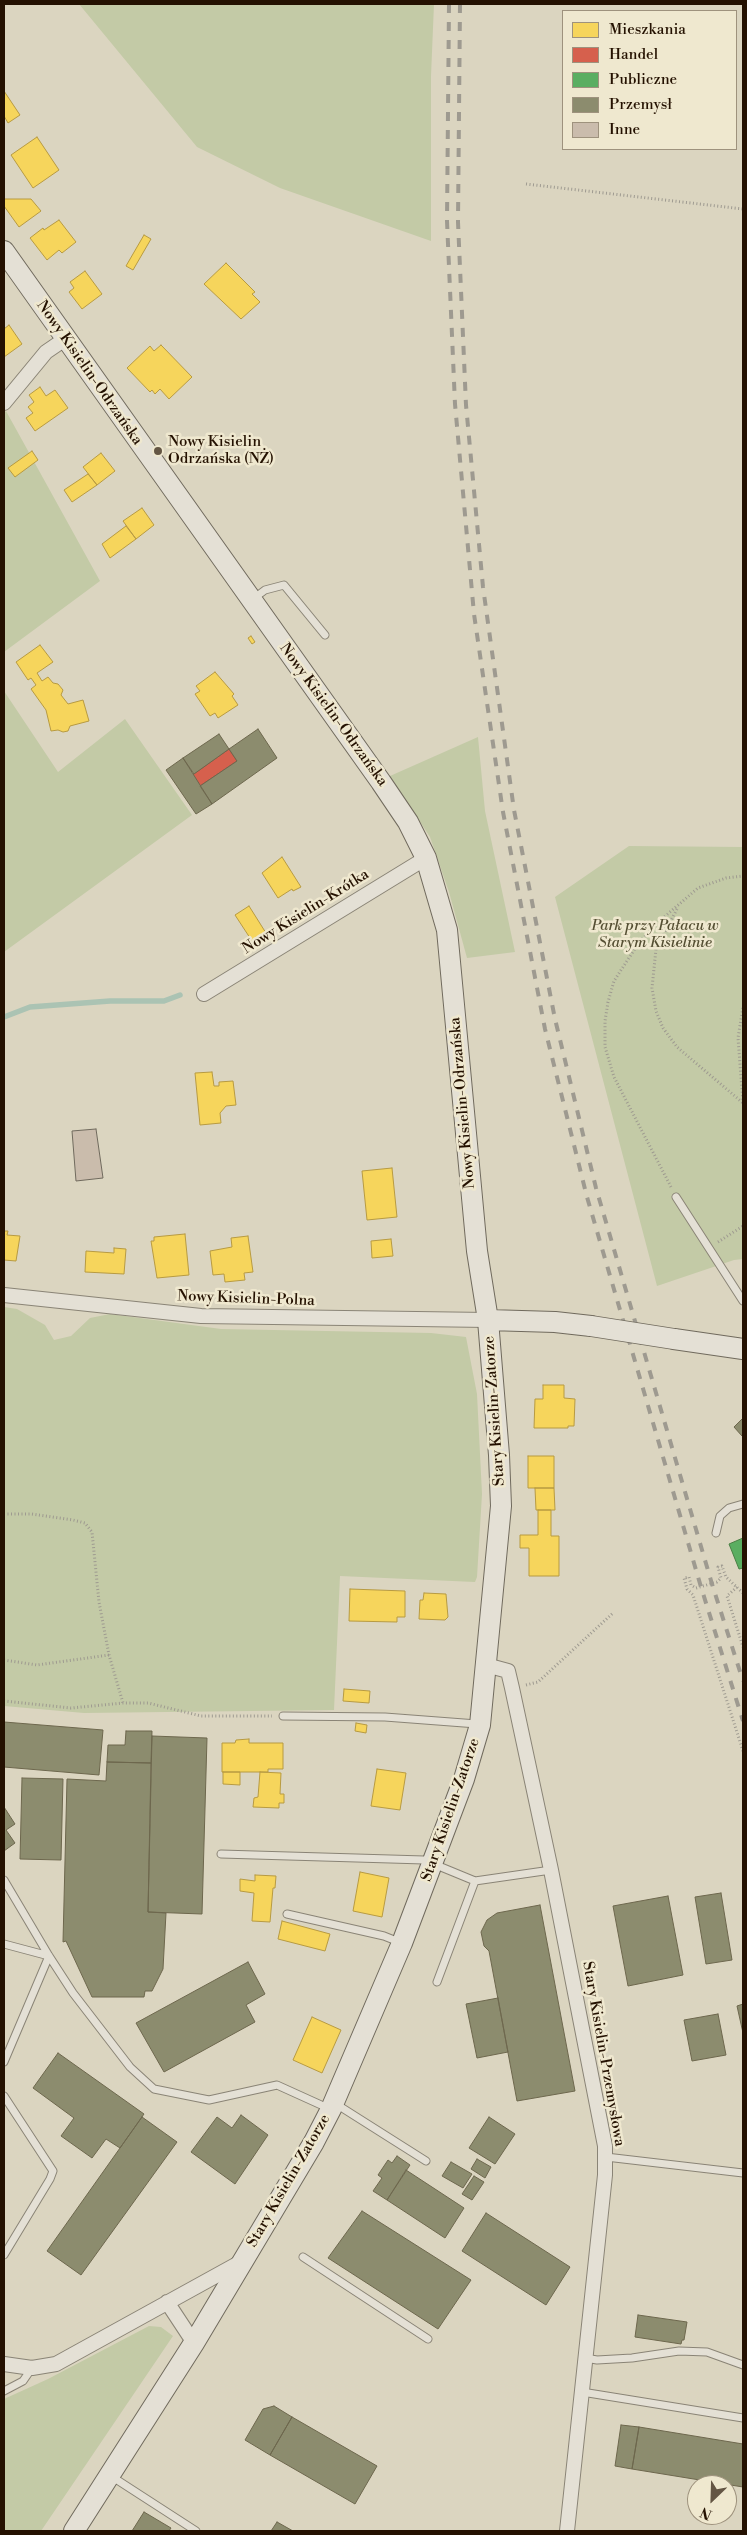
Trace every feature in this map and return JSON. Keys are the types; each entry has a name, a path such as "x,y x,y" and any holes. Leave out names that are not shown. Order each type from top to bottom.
{"street":[{"name":"Nowy Kisielin-Odrzańska","path":"4,251 381,782 408,822 426,858 446,930 477,1251 488,1320"},
{"path":"4,403 46,352 65,339"},
{"name":"Nowy Kisielin-Krótka","path":"204,994 426,858"},
{"name":"Nowy Kisielin-Polna","path":"4,1296 201,1316 488,1320"},
{"path":"488,1320 555,1322 591,1326 743,1349"},
{"name":"Stary Kisielin-Zatorze","path":"74,2531 194,2343 332,2106 402,1943 464,1779 480,1725 501,1506 497,1425 488,1320"},
{"name":"Stary Kisielin-Przemysłowa","path":"486,1665 508,1671 551,1870 603,2128 606,2157 567,2531"},
{"name":"Stary Kisielin-Zatorze","path":"4,2364 32,2368 56,2364 244,2260"},
{"path":"168,2302 194,2343"}],"lane":[{"path":"251,600 265,590 284,585 324,635"},
{"path":"676,1196 708,1249 743,1301"},
{"path":"716,1533 720,1516 729,1508 743,1504"},
{"path":"283,1716 385,1717 480,1725"},
{"path":"221,1854 424,1860 475,1881 551,1870"},
{"path":"4,1880 73,1993 130,2067 154,2089 209,2100 277,2085 332,2106 426,2161"},
{"path":"437,1982 475,1881"},
{"path":"287,1914 384,1936 402,1943"},
{"path":"4,1944 49,1956"},
{"path":"4,2062 49,1956"},
{"path":"4,2096 53,2171 4,2255"},
{"path":"606,2157 743,2173"},
{"path":"304,2257 428,2339"},
{"path":"584,2358 598,2360 632,2358 679,2351 707,2352 743,2365"},
{"path":"4,2391 23,2380 32,2368"},
{"path":"582,2392 743,2418"},
{"path":"110,2476 196,2531"}],"path":[{"path":"526,184 743,209"},
{"path":"676,1196 614,1077 606,1047 605,1021 614,981 638,944 656,924 705,885 743,876"},
{"path":"678,906 656,949 652,988 656,1011 662,1028 677,1047 743,1104"},
{"path":"743,1006 738,1038 743,1104"},
{"path":"708,1249 743,1226"},
{"path":"4,1514 32,1514 73,1520 85,1524 92,1532 100,1602 109,1655 123,1703"},
{"path":"743,1593 726,1576 722,1566 718,1567 721,1578 717,1582 696,1588 691,1586 689,1577 684,1578 687,1589 693,1595 743,1751"},
{"path":"737,1587 727,1596 743,1647"},
{"path":"512,1688 538,1682 613,1613"},
{"path":"4,1660 37,1665 109,1655"},
{"path":"4,1701 71,1708 123,1703 148,1703 201,1716 283,1716"}],"green space":[{"path":"79,4 434,4 431,76 431,241 280,188 197,147"},
{"path":"6,411 100,581 4,652 4,413"},
{"path":"4,691 58,772 125,719 192,815 4,952"},
{"path":"478,737 485,811 515,952 467,958 449,892 430,837 390,776"},
{"name":"Park przy Pałacu w Starym Kisielinie","path":"629,846 743,847 743,1259 734,1260 657,1286 555,897"},
{"path":"4,1307 17,1309 45,1325 54,1340 71,1336 90,1318 110,1314 221,1329 431,1333 466,1337 477,1394 482,1494 477,1577 475,1582 340,1576 334,1710 84,1713 4,1706"},
{"path":"149,2326 161,2327 173,2336 41,2531 4,2531 4,2399 48,2379"}],"building: Mieszkania":[{"path":"4,91 20,115 8,123 4,116"},
{"path":"37,137 59,170 33,188 11,155"},
{"path":"4,199 31,199 41,211 19,227 4,206"},
{"path":"59,220 76,242 62,253 59,250 47,260 30,238 43,228 44,230"},
{"path":"144,235 151,239 133,270 126,266"},
{"path":"226,263 255,292 252,294 260,302 241,319 204,284"},
{"path":"85,271 102,294 82,309 69,292 74,288 70,282"},
{"path":"9,325 22,344 4,357 4,329"},
{"path":"161,345 192,377 169,399 160,389 155,394 152,390 150,392 127,368 150,346 154,351"},
{"path":"40,387 46,396 55,390 68,408 35,431 26,418 33,413 28,407 34,402 29,395"},
{"path":"32,451 38,460 15,477 8,468"},
{"path":"101,453 115,471 97,485 83,467"},
{"path":"88,474 97,485 72,502 64,490"},
{"path":"142,508 154,525 136,539 123,521"},
{"path":"126,526 136,539 110,558 102,544"},
{"path":"251,636 255,642 252,644 248,638"},
{"path":"40,645 53,662 37,673 42,681 48,677 53,683 58,684 63,690 61,695 68,704 83,700 89,721 70,726 68,731 51,731 46,710 31,689 36,685 31,678 28,680 16,662"},
{"path":"215,672 234,694 232,696 238,705 218,718 215,713 210,716 195,694 200,691 196,686"},
{"path":"282,857 301,887 293,891 292,889 278,898 262,873"},
{"path":"249,906 266,933 252,941 235,915"},
{"path":"212,1072 214,1086 219,1086 219,1082 233,1081 236,1105 226,1106 220,1113 221,1123 200,1125 195,1073"},
{"path":"392,1168 397,1217 367,1220 362,1171"},
{"path":"4,1231 8,1231 7,1235 20,1236 16,1261 4,1260"},
{"path":"185,1234 189,1275 157,1278 151,1241 154,1241 154,1237"},
{"path":"248,1236 253,1272 244,1273 245,1280 225,1282 224,1274 213,1275 210,1251 232,1247 231,1238"},
{"path":"391,1239 393,1256 372,1258 371,1241"},
{"path":"114,1248 126,1249 124,1274 85,1272 86,1251 114,1253"},
{"path":"543,1385 564,1385 564,1398 575,1399 574,1426 568,1426 568,1428 534,1428 535,1399 543,1399"},
{"path":"528,1456 554,1456 554,1488 528,1488"},
{"path":"535,1488 554,1488 555,1510 536,1510"},
{"path":"538,1510 551,1510 551,1536 559,1536 559,1576 529,1576 529,1548 520,1548 520,1535 538,1535"},
{"path":"350,1589 405,1591 405,1617 397,1617 397,1622 349,1621"},
{"path":"424,1593 446,1594 448,1617 445,1620 419,1619 420,1600 423,1600"},
{"path":"344,1689 370,1691 369,1703 343,1701"},
{"path":"356,1723 367,1725 366,1733 355,1731"},
{"path":"249,1739 249,1743 283,1743 283,1769 268,1769 268,1772 222,1772 222,1743 235,1743 236,1740"},
{"path":"377,1769 406,1773 400,1810 371,1806"},
{"path":"223,1772 240,1772 240,1785 223,1784"},
{"path":"260,1772 281,1773 280,1794 284,1794 284,1803 279,1803 279,1808 253,1807 254,1798 258,1797"},
{"path":"360,1872 389,1878 382,1917 353,1911"},
{"path":"255,1875 276,1876 270,1922 252,1921 254,1893 240,1891 240,1879 255,1881"},
{"path":"282,1921 330,1934 325,1951 278,1939"},
{"path":"312,2017 341,2030 322,2073 293,2060"}],"building: Handel":[{"path":"229,749 237,761 200,786 192,775"}],"building: Publiczne":[{"path":"743,1538 743,1568 739,1569 729,1544"}],"building: Przemysł":[{"path":"258,729 277,758 212,804 200,786 237,761 229,749"},
{"path":"219,734 229,749 194,774 183,758"},
{"path":"183,758 212,804 196,814 166,770"},
{"path":"743,1418 743,1435 742,1436 734,1427"},
{"path":"4,1722 103,1730 99,1775 4,1767"},
{"path":"126,1731 152,1731 151,1763 107,1762 108,1745 125,1745"},
{"path":"152,1736 207,1738 202,1914 148,1912"},
{"path":"107,1762 151,1763 148,1912 166,1913 163,1969 152,1991 145,1991 144,1997 92,1997 66,1941 63,1942 67,1779 106,1781"},
{"path":"22,1778 63,1779 61,1860 20,1859"},
{"path":"4,1807 15,1824 6,1830 15,1843 4,1851"},
{"path":"721,1893 732,1960 706,1964 695,1897"},
{"path":"668,1896 683,1975 628,1986 613,1906"},
{"path":"540,1905 575,2091 517,2101 489,1951 484,1946 481,1932 487,1920 497,1913"},
{"path":"248,1962 265,1994 246,2005 255,2022 164,2072 136,2023"},
{"path":"498,1998 508,2052 477,2058 466,2004"},
{"path":"743,2004 743,2033 737,2006"},
{"path":"718,2014 726,2055 692,2061 684,2020"},
{"path":"58,2053 144,2114 120,2148 106,2139 92,2158 61,2136 74,2118 33,2088"},
{"path":"241,2115 268,2135 235,2184 191,2152 217,2117 232,2128"},
{"path":"142,2117 177,2142 81,2275 47,2251"},
{"path":"489,2117 515,2134 495,2164 469,2148"},
{"path":"397,2156 410,2165 387,2200 373,2191 382,2178 378,2175 388,2160 392,2163"},
{"path":"477,2159 491,2167 485,2178 471,2169"},
{"path":"451,2162 472,2174 463,2188 442,2176"},
{"path":"406,2170 464,2208 445,2238 387,2200"},
{"path":"474,2176 484,2182 472,2200 462,2194"},
{"path":"362,2211 471,2280 438,2329 328,2258"},
{"path":"486,2213 570,2267 546,2305 462,2251"},
{"path":"638,2315 687,2322 684,2340 682,2340 681,2344 635,2337"},
{"path":"274,2406 292,2417 270,2455 245,2440 263,2409"},
{"path":"292,2417 377,2466 355,2504 270,2455"},
{"path":"621,2425 639,2427 632,2469 615,2466"},
{"path":"639,2427 743,2444 743,2487 737,2486 737,2475 687,2475 687,2478 632,2469"},
{"path":"144,2512 171,2528 169,2531 132,2531"},
{"path":"277,2522 293,2531 271,2531"}],"building: Inne":[{"path":"96,1129 103,1178 76,1181 72,1131"}],"waterway":[{"path":"4,1017 30,1007 110,1001 164,1001 180,995"}],"railway":[{"path":"449,4 447,221 455,404 474,614 503,812 545,1029 587,1197 701,1587 743,1721"},
{"path":"460,4 458,222 466,405 483,587 514,810 555,1019 596,1188 712,1584 743,1681"}],"place":[{"name":"Nowy Kisielin Odrzańska (NŻ)","path":"158,451"}]}
